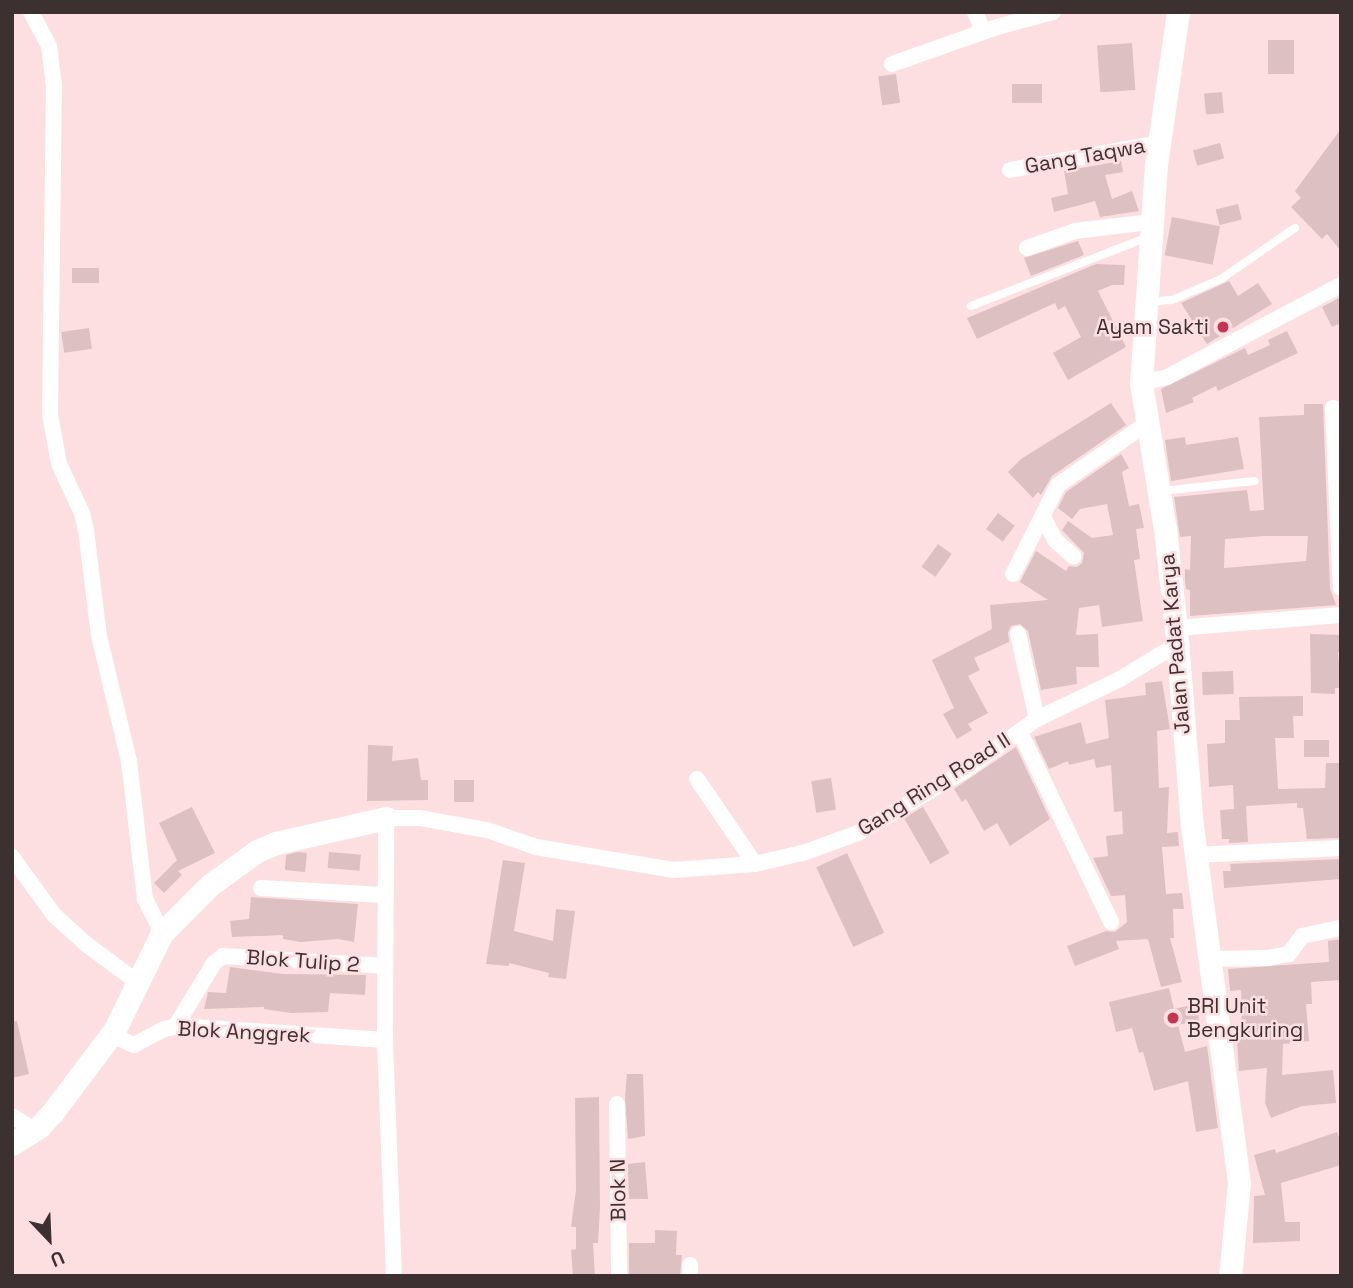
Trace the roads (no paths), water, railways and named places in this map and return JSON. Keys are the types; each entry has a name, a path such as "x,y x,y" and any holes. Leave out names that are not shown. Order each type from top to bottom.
{"main road":[{"name":"Jalan Padat Karya","path":"1178,12 1151,229 1141,383 1176,637 1196,855 1211,959 1213,1002 1239,1183 1230,1276"},
{"path":"12,1144 52,1114 115,1029 136,981 162,933 210,885 257,851 292,838 386,818"}],"street":[{"path":"31,12 44,35 53,64 50,414 59,464 82,513 86,530 99,636 129,761 145,899 162,933"},
{"path":"975,12 984,32"},
{"path":"892,64 984,32 1053,12"},
{"name":"Gang Taqwa","path":"1010,170 1160,143"},
{"path":"1027,248 1075,231 1151,229"},
{"path":"1141,383 1167,377 1341,285"},
{"path":"1333,408 1341,588"},
{"path":"1013,574 1043,517 1049,498 1058,485 1146,424"},
{"path":"1043,517 1055,540 1074,557"},
{"path":"1176,637 1341,615"},
{"path":"1018,634 1037,719"},
{"name":"Gang Ring Road II","path":"386,818 434,820 488,830 536,848 673,870 755,864 806,852 858,833 964,771 1037,719 1121,679 1176,637"},
{"path":"1020,732 1111,922"},
{"path":"697,779 755,864"},
{"path":"386,818 385,1040 394,1276"},
{"path":"1196,855 1341,848"},
{"path":"12,856 54,915 86,944 136,981"},
{"path":"261,888 384,895"},
{"path":"1211,959 1268,958 1289,954 1302,936 1341,928"},
{"name":"Blok Tulip 2","path":"175,1027 214,963 223,956 385,966"},
{"name":"Blok Anggrek","path":"115,1029 121,1039 134,1045 175,1027 385,1040"},
{"name":"Blok N","path":"617,1104 619,1276"},
{"path":"12,1116 34,1130"}],"lane":[{"path":"1145,302 1172,300 1221,279 1295,228"},
{"path":"971,306 1151,229"},
{"path":"1158,491 1254,481"}],"place":[{"name":"Ayam Sakti","path":"1223,327"},
{"name":"BRI Unit Bengkuring","path":"1173,1018"}]}
